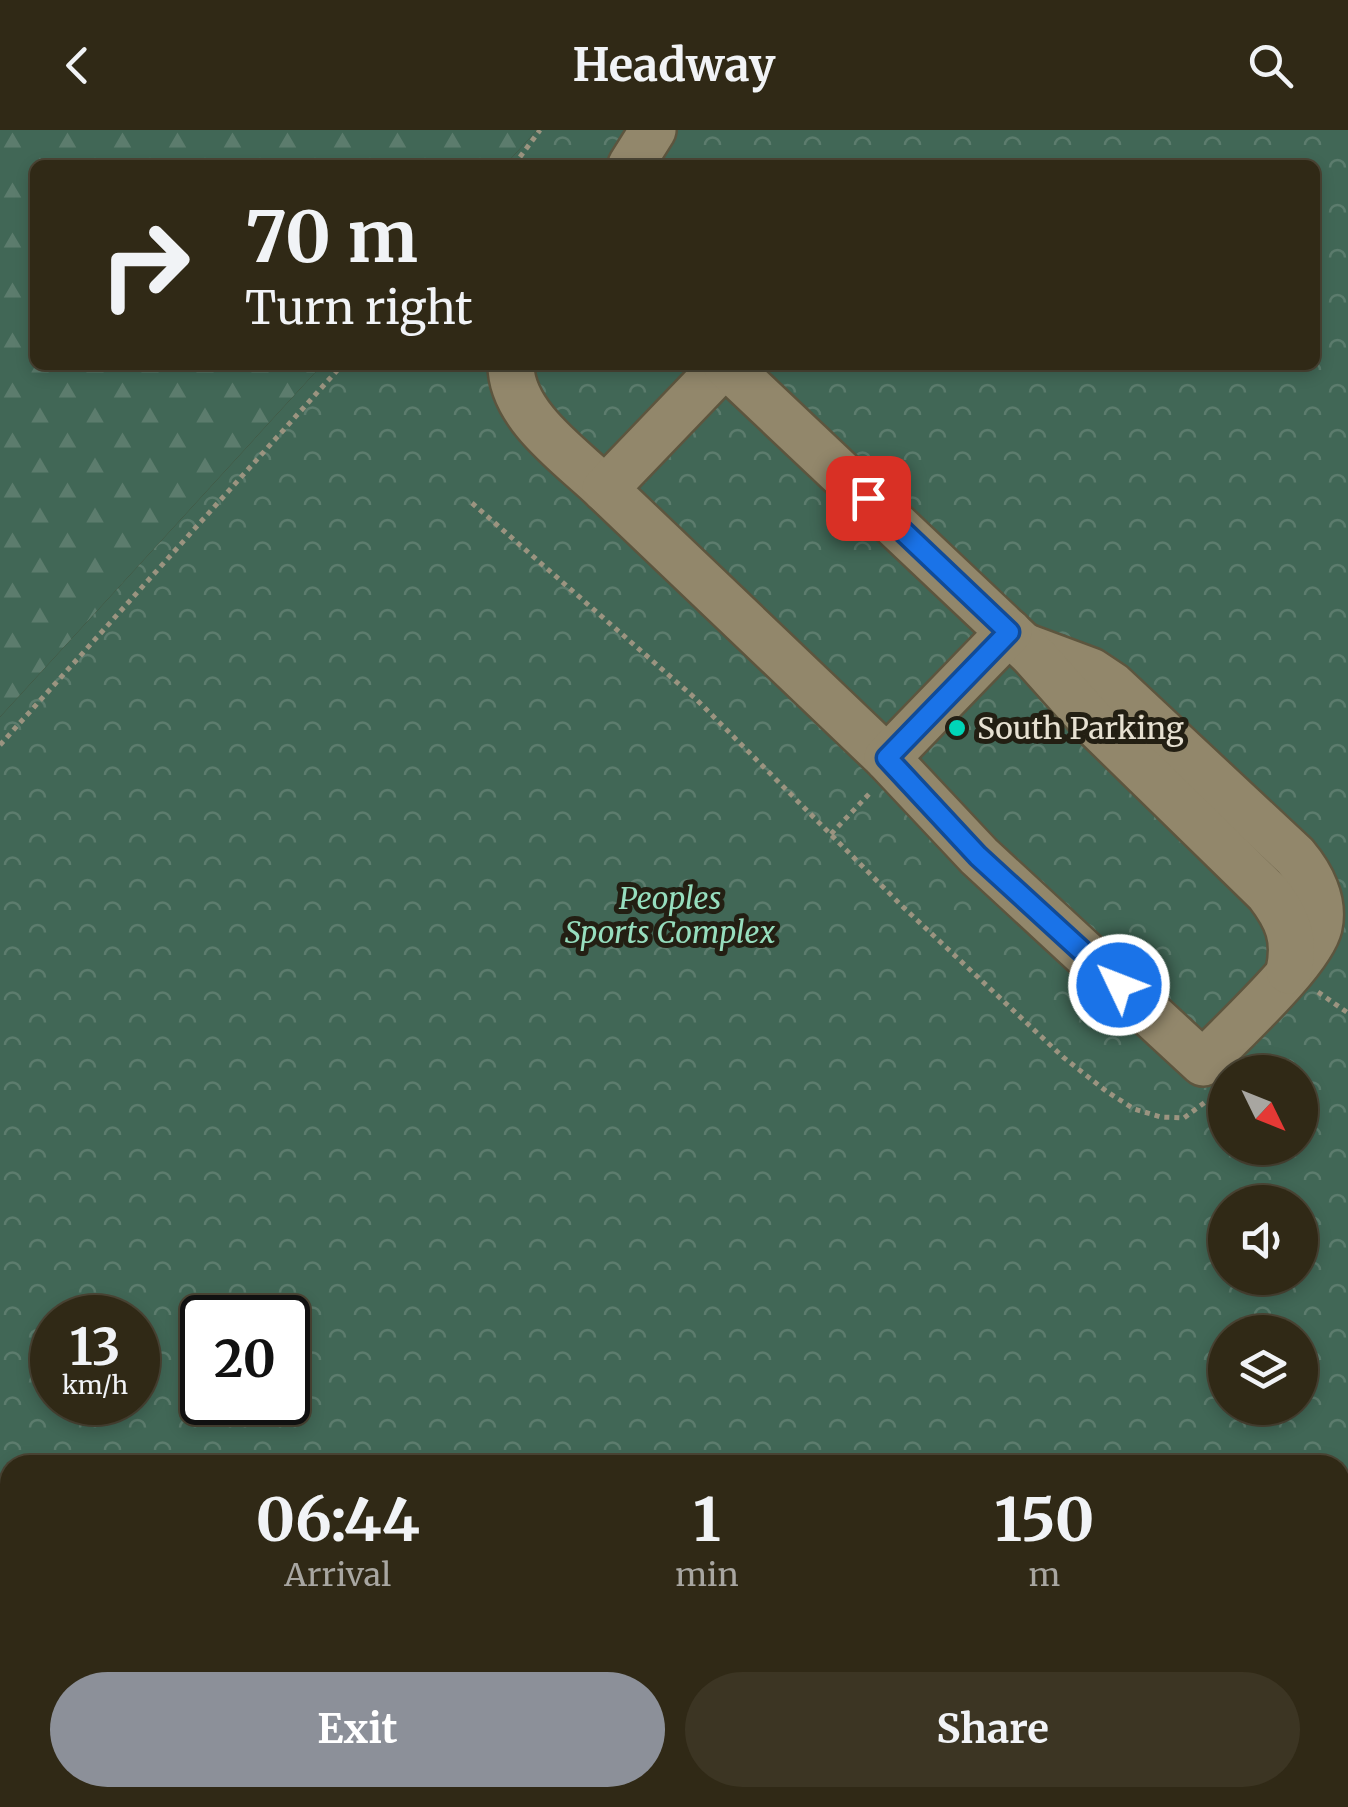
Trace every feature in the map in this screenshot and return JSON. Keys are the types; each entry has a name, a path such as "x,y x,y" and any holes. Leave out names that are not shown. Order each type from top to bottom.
{"street":[{"path":"633,160 653,130"},
{"path":"512,370 516,390 533,417 605,490 891,762 978,856 1203,1063 1289,971 1316,936 1320,917 1315,887 1295,856 1103,678 1016,639 730,370"},
{"path":"605,490 720,370"},
{"path":"891,762 1016,639"}],"path":[{"path":"518,160 540,130"},
{"path":"0,745 338,370"},
{"path":"472,503 696,699 1022,1020 1106,1092 1148,1115 1174,1118 1190,1115 1208,1099"},
{"path":"831,834 891,762"}],"green space":[{"path":"0,130 537,130 510,160 30,160 30,370 317,370 0,717"},
{"name":"Peoples Sports Complex","path":"537,130 1348,130 1348,1455 0,1455 0,717 317,370 1320,370 1320,160 510,160"}],"place":[{"name":"South Parking","path":"957,728"}],"route":[{"path":"868,498 1009,632 887,758 978,856 1119,985"}]}
